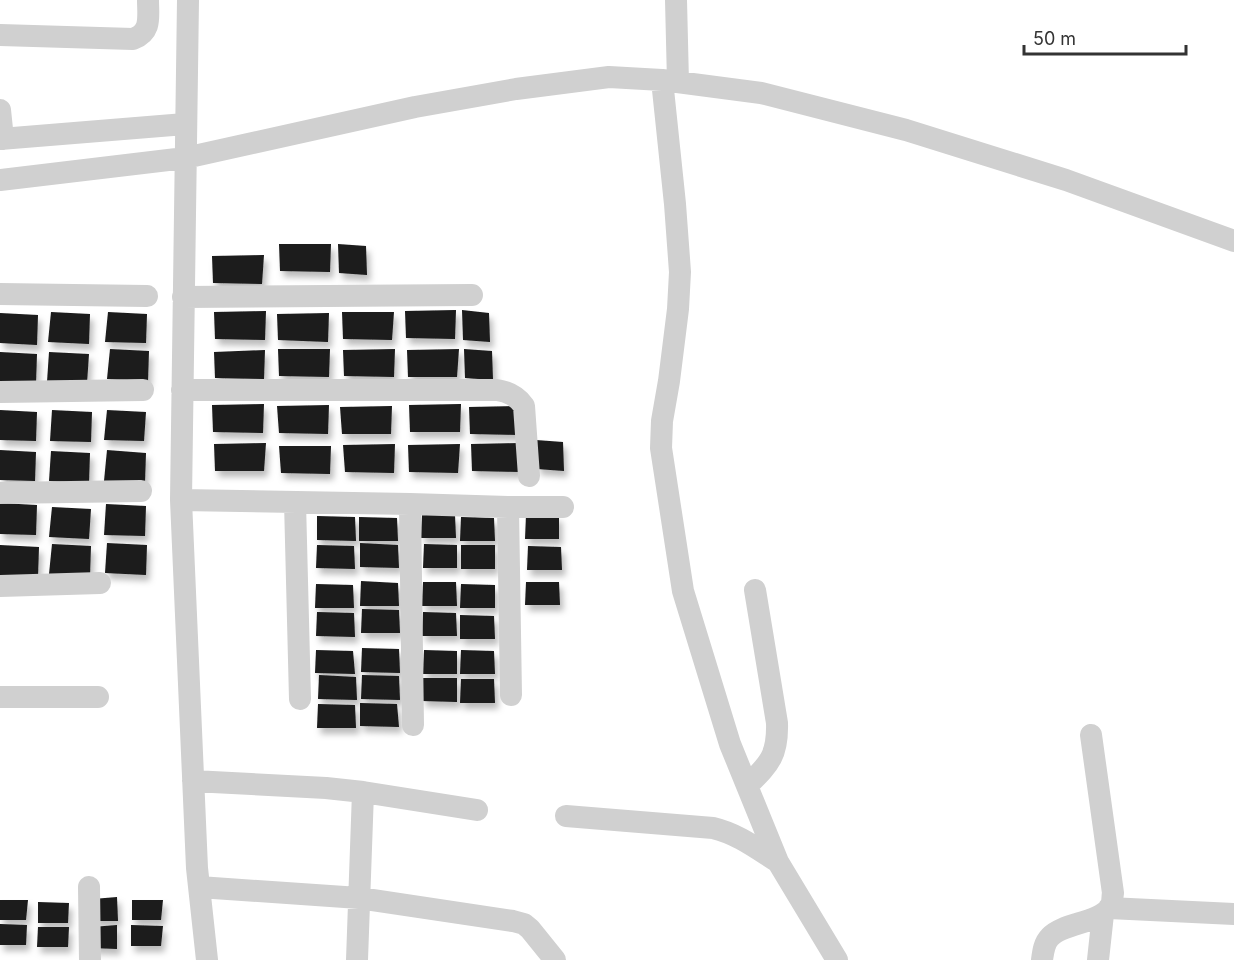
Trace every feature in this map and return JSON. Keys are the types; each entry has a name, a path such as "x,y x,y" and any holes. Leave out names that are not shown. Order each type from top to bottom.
{"street":[{"path":"0,35 133,39 145,32 148,22 148,0"},
{"path":"188,0 181,500 193,781 199,887 207,960"},
{"path":"676,0 670,81 680,272 671,371 662,420 662,464 683,591 727,733 778,862 828,954"},
{"path":"0,180 185,158 416,107 516,89 609,77 670,81 761,93 906,130 1066,180 1234,241"},
{"path":"0,110 1,139 185,124"},
{"path":"0,294 147,296"},
{"path":"183,297 472,295"},
{"path":"0,392 143,390"},
{"path":"182,390 506,391 519,399 524,406 529,476"},
{"path":"0,493 141,490"},
{"path":"181,500 563,507"},
{"path":"295,502 300,699"},
{"path":"410,504 413,725"},
{"path":"508,507 511,695"},
{"path":"0,586 100,583"},
{"path":"747,786 765,769 772,758 777,734 755,590"},
{"path":"0,697 99,697"},
{"path":"1091,735 1113,893 1112,902 1106,911 1098,960"},
{"path":"193,781 326,788 477,810"},
{"path":"357,960 363,792"},
{"path":"566,816 713,828 741,838 778,862"},
{"path":"89,887 90,960"},
{"path":"199,887 359,898 513,921 524,924 530,929 555,960"},
{"path":"1042,960 1045,945 1056,932 1106,911 1234,914"}],"building":[{"path":"279,244 331,244 330,272 280,271"},
{"path":"338,244 366,246 367,275 339,273"},
{"path":"264,255 262,284 213,283 212,256"},
{"path":"456,310 455,339 406,338 405,311"},
{"path":"462,310 489,313 490,342 463,340"},
{"path":"266,311 265,340 215,339 214,312"},
{"path":"51,312 90,314 89,344 48,342"},
{"path":"108,312 147,314 146,343 105,342"},
{"path":"342,312 394,312 392,340 343,339"},
{"path":"0,313 38,315 37,345 0,343"},
{"path":"329,313 328,342 278,340 277,314"},
{"path":"110,349 149,351 148,381 107,379"},
{"path":"278,349 330,349 329,377 279,376"},
{"path":"395,349 394,377 344,376 343,350"},
{"path":"459,349 457,377 408,377 407,350"},
{"path":"464,349 492,351 493,380 465,378"},
{"path":"265,350 264,379 215,378 214,352"},
{"path":"0,352 37,354 36,383 0,382"},
{"path":"49,352 89,354 87,383 47,382"},
{"path":"264,404 263,433 213,432 212,405"},
{"path":"461,404 460,432 410,432 409,405"},
{"path":"329,405 328,434 279,433 277,406"},
{"path":"392,406 391,434 342,434 340,407"},
{"path":"520,406 520,435 470,434 469,407"},
{"path":"0,410 37,412 36,441 0,440"},
{"path":"52,410 92,412 91,442 50,441"},
{"path":"107,410 146,412 144,441 104,440"},
{"path":"536,440 563,442 564,471 537,469"},
{"path":"266,443 264,471 215,471 214,444"},
{"path":"521,443 521,472 472,471 471,444"},
{"path":"395,444 394,473 345,472 343,445"},
{"path":"460,444 458,473 409,472 408,445"},
{"path":"279,446 331,446 330,474 281,473"},
{"path":"0,450 36,452 35,481 0,480"},
{"path":"107,450 146,453 145,482 104,481"},
{"path":"51,451 90,453 89,483 49,481"},
{"path":"0,503 37,505 36,535 0,534"},
{"path":"106,504 146,506 145,536 104,535"},
{"path":"52,507 91,509 89,539 49,537"},
{"path":"422,515 455,515 456,538 421,538"},
{"path":"526,515 559,516 559,539 525,539"},
{"path":"317,516 355,517 356,541 317,540"},
{"path":"359,517 397,518 398,541 359,541"},
{"path":"461,517 494,518 495,541 460,541"},
{"path":"107,543 147,545 146,575 105,573"},
{"path":"360,543 398,545 399,568 360,567"},
{"path":"52,544 91,546 90,576 49,574"},
{"path":"424,544 457,545 457,568 423,568"},
{"path":"0,545 39,547 38,576 0,575"},
{"path":"317,545 354,546 355,569 316,568"},
{"path":"461,545 495,545 495,569 461,569"},
{"path":"528,546 561,547 562,570 527,570"},
{"path":"361,581 398,583 399,606 360,606"},
{"path":"423,582 456,582 457,606 422,606"},
{"path":"526,582 559,582 560,605 525,605"},
{"path":"316,584 353,585 354,608 315,608"},
{"path":"461,584 495,585 495,608 460,608"},
{"path":"362,609 399,610 400,633 361,633"},
{"path":"317,612 354,613 355,637 316,636"},
{"path":"423,612 456,613 457,636 422,636"},
{"path":"460,615 494,616 495,639 460,639"},
{"path":"362,648 399,649 400,673 361,672"},
{"path":"316,650 353,651 355,674 315,673"},
{"path":"424,650 457,651 457,674 423,674"},
{"path":"461,650 494,651 495,674 460,674"},
{"path":"319,675 356,677 357,700 318,699"},
{"path":"362,675 399,676 400,700 361,699"},
{"path":"423,678 457,678 457,702 422,701"},
{"path":"461,679 494,679 495,703 460,703"},
{"path":"360,703 397,704 399,727 360,726"},
{"path":"318,704 355,705 356,728 317,728"},
{"path":"117,897 118,921 93,921 93,899"},
{"path":"0,900 28,900 26,920 0,920"},
{"path":"132,900 163,900 161,920 132,920"},
{"path":"38,902 69,903 68,923 38,923"},
{"path":"0,924 27,925 26,945 0,945"},
{"path":"117,925 117,949 92,948 92,927"},
{"path":"131,925 163,926 161,946 131,946"},
{"path":"38,927 69,927 68,947 37,947"}]}
